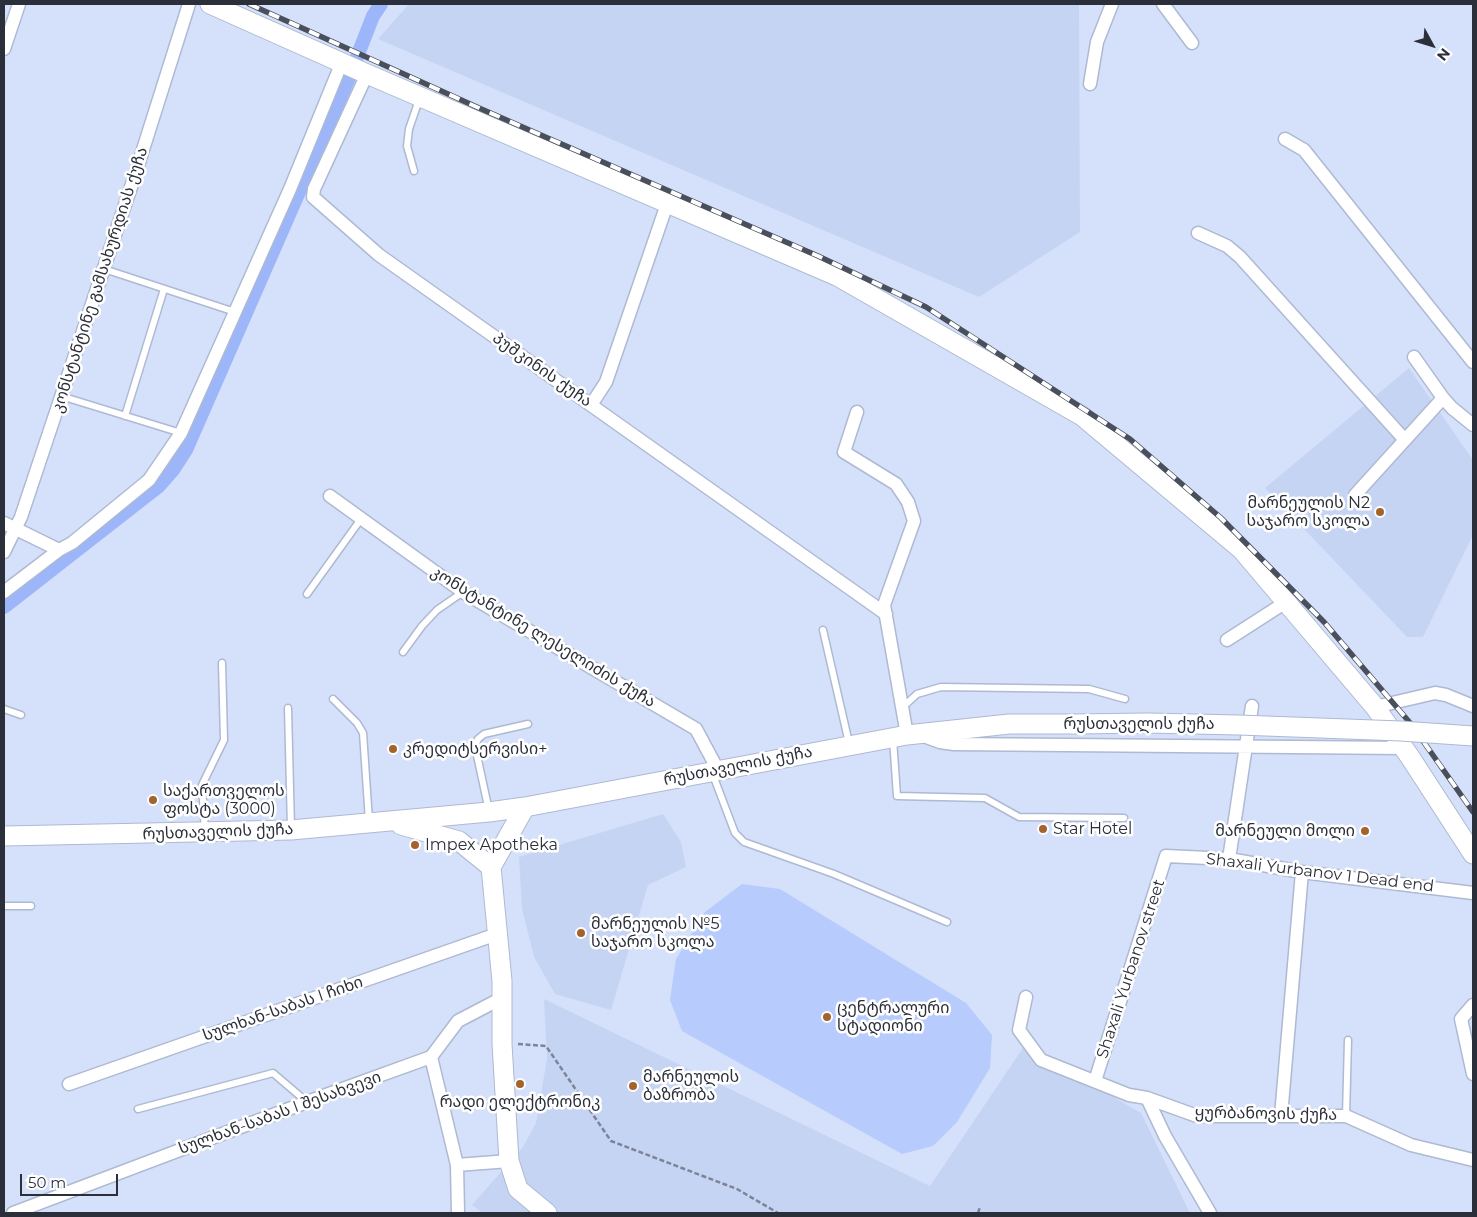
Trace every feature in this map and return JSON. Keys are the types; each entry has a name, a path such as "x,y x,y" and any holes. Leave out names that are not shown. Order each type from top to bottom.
{"street":[{"path":"4,49 19,4"},
{"name":"კონსტანტინე გამსახურდიას ქუჩა","path":"4,552 21,517 135,175 189,4"},
{"path":"210,4 420,97 837,276 1082,416 1242,550 1375,707 1473,854"},
{"path":"1090,84 1097,42 1112,4"},
{"path":"1163,4 1192,43"},
{"path":"4,592 59,550 72,543 149,480 181,433 290,190 342,62"},
{"name":"პუშკინის ქუჩა","path":"367,74 314,189 313,197 379,255 886,614"},
{"path":"1285,139 1304,150 1473,362"},
{"path":"591,405 606,382 667,204"},
{"path":"1198,233 1227,246 1240,257 1405,440"},
{"path":"1414,357 1443,398 1473,425"},
{"path":"1355,495 1443,398"},
{"path":"857,412 844,452 896,484 908,502 914,521 884,605 903,707 906,735 954,744 1404,748"},
{"name":"კონსტანტინე ლესელიძის ქუჩა","path":"330,496 463,592 696,729 715,771"},
{"path":"4,523 59,550"},
{"path":"1227,640 1286,602"},
{"path":"1375,707 1435,693 1446,695 1473,706"},
{"path":"1229,859 1252,706"},
{"name":"რუსთაველის ქუჩა","path":"4,836 291,830 489,812 525,807 906,735 1009,724 1148,723 1239,725 1401,731 1473,736"},
{"path":"525,807 491,867 502,998 502,1044 509,1161 518,1189 547,1213"},
{"path":"390,822 459,841 491,867"},
{"name":"Shaxali Yurbanov 1 Dead end","path":"1166,856 1229,859 1302,872 1473,893"},
{"name":"Shaxali Yurbanov street","path":"1095,1082 1166,856"},
{"path":"1281,1116 1302,872"},
{"name":"სულხან-საბას I ჩიხი","path":"69,1084 497,934"},
{"name":"ყურბანოვის ქუჩა","path":"1026,997 1019,1030 1042,1060 1128,1095 1147,1098 1197,1116 1346,1116 1411,1145 1473,1160"},
{"path":"458,1213 457,1165 431,1057 458,1021 502,998"},
{"path":"1473,1005 1460,1019 1473,1074"},
{"name":"სულხან-საბას I შესახვევი","path":"13,1213 431,1057"},
{"path":"1147,1098 1165,1136 1210,1213"},
{"path":"457,1165 509,1161"}],"lane":[{"path":"414,170 407,146 409,129 420,97"},
{"path":"104,269 235,312"},
{"path":"125,416 164,288"},
{"path":"61,396 181,433"},
{"path":"307,594 361,519"},
{"path":"403,652 432,615 463,592"},
{"path":"823,630 849,746"},
{"path":"205,832 202,785 224,740 222,663"},
{"path":"903,707 917,694 941,687 1089,689 1125,699"},
{"path":"333,699 357,722 363,733 369,824"},
{"path":"288,708 291,830"},
{"path":"4,709 21,716"},
{"path":"489,812 475,746 478,739 484,734 528,724"},
{"path":"906,735 897,796 985,798 1019,817 1124,818"},
{"path":"715,771 735,833 744,842 834,874 946,922"},
{"path":"4,906 31,906"},
{"path":"1346,1116 1348,1040"},
{"path":"138,1109 273,1073 307,1102"}],"path":[{"path":"502,1044 546,1046 611,1141 737,1189 778,1213"},
{"path":"978,1213 980,1208"}],"shaded area":[{"path":"409,4 1079,4 1080,232 979,297 378,39"},
{"name":"მარნეულის N2 საჯარო სკოლა","path":"1409,368 1473,460 1473,535 1423,637 1407,637 1265,488"},
{"name":"მარნეულის №5 საჯარო სკოლა","path":"663,814 681,842 686,867 648,885 611,1010 555,994 534,957 522,909 519,857"},
{"name":"ცენტრალური სტადიონი","path":"742,884 780,889 966,1003 992,1035 990,1068 957,1122 933,1146 902,1154 682,1031 670,1000 676,959 705,912"},
{"name":"მარნეულის ბაზრობა","path":"544,999 930,1186 1025,1045 1141,1113 1190,1213 483,1213 472,1205 523,1147 536,1123 547,1059"}],"waterway":[{"path":"4,607 159,486 173,470 186,450 348,80 373,16 381,4"}],"railway":[{"path":"249,4 479,108 818,256 926,307 1130,439 1221,518 1324,622 1411,724 1473,812"}],"place":[{"name":"მარნეულის N2 საჯარო სკოლა","path":"1380,512"},
{"name":"კრედიტსერვისი+","path":"393,749"},
{"name":"საქართველოს ფოსტა (3000)","path":"153,800"},
{"name":"Star Hotel","path":"1043,829"},
{"name":"მარნეული მოლი","path":"1365,831"},
{"name":"Impex Apotheka","path":"415,845"},
{"name":"მარნეულის №5 საჯარო სკოლა","path":"581,933"},
{"name":"ცენტრალური სტადიონი","path":"827,1017"},
{"name":"რადი ელექტრონიკ","path":"520,1084"},
{"name":"მარნეულის ბაზრობა","path":"633,1086"}]}
